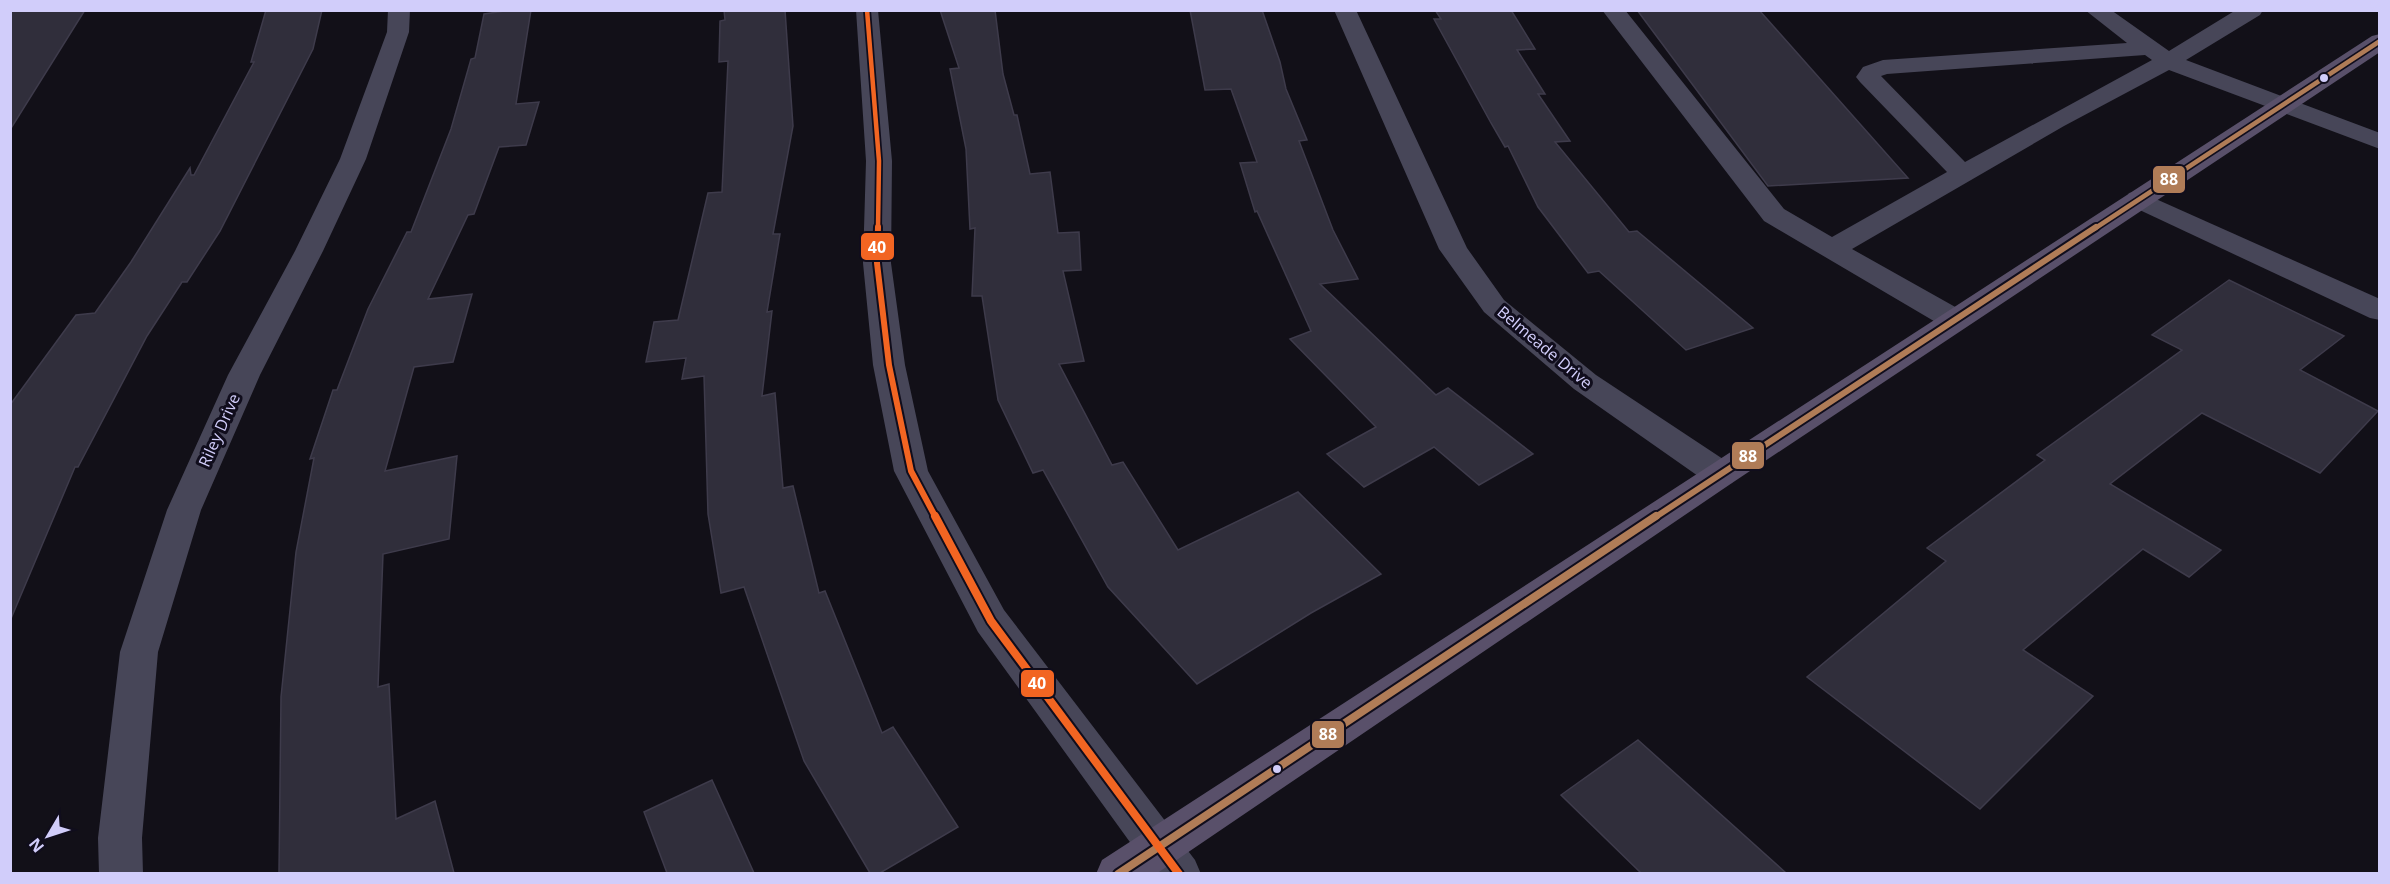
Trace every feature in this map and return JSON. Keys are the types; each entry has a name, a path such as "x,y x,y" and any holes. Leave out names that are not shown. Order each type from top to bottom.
{"main road":[{"path":"1118,873 2379,41"}],"street":[{"name":"Riley Drive","path":"121,873 120,838 139,652 184,510 244,375 309,251 353,159 398,32 399,10"},
{"path":"867,10 879,161 877,263 889,365 911,471 991,621 1179,873"},
{"name":"Belmeade Drive","path":"1346,10 1453,249 1494,306 1585,382 1720,474"},
{"path":"1613,10 1774,215 1955,320"},
{"path":"2096,10 2158,54 2379,142"},
{"path":"1832,249 2055,121 2158,54 2252,10"},
{"path":"1964,175 1868,77 1871,72 1883,67 2158,54"},
{"path":"2138,199 2379,311"}],"building":[{"path":"10,10 85,10 10,130"},
{"path":"266,10 322,10 313,49 220,231 187,282 182,282 147,336 78,467 75,467 10,621 10,405 76,315 95,313 131,262 190,168 191,175 194,175 254,62 251,62"},
{"path":"531,10 516,104 539,102 526,145 499,147 474,214 468,215 428,299 472,294 453,362 414,367 385,471 457,456 449,539 383,554 378,687 389,684 396,819 435,801 454,873 279,873 281,697 296,552 314,458 310,459 333,390 337,390 368,309 407,232 411,232 451,129 471,59 475,58 484,14"},
{"path":"724,10 785,10 793,126 773,234 780,234 767,312 772,311 762,396 775,393 783,488 793,486 819,593 825,591 882,733 893,727 958,827 880,873 870,873 804,761 744,587 721,593 708,514 704,376 682,379 686,358 646,362 654,322 678,320 708,193 722,192 728,61 719,62 720,21 725,20"},
{"path":"940,10 995,10 1003,74 1014,115 1017,115 1030,174 1050,172 1058,233 1079,232 1081,270 1063,271 1084,361 1059,364 1112,465 1123,462 1178,550 1298,492 1381,574 1311,613 1197,684 1108,587 1043,470 1033,473 998,400 982,296 972,296 975,228 970,229 966,149 950,69 959,68"},
{"path":"1190,10 1262,10 1280,62 1286,89 1307,140 1299,141 1333,230 1358,279 1320,284 1436,395 1448,388 1533,454 1479,485 1434,447 1364,487 1327,454 1376,427 1290,339 1311,331 1257,211 1255,212 1240,163 1257,162 1231,89 1205,90"},
{"path":"1435,10 1511,10 1535,49 1517,50 1545,94 1538,94 1570,141 1555,142 1629,232 1637,231 1753,328 1686,350 1599,271 1588,273 1538,207 1508,146 1505,147 1491,123 1434,19 1441,19"},
{"path":"1637,10 1759,10 1908,178 1768,186"},
{"path":"2229,280 2344,336 2300,370 2378,411 2320,473 2202,413 2110,484 2221,550 2189,577 2143,549 2023,650 2093,696 1980,809 1807,677 1946,561 1927,548 2045,460 2037,455 2182,350 2152,335"},
{"path":"1638,740 1786,873 1641,873 1561,795"},
{"path":"712,780 754,873 667,873 644,812"}],"transit line":[{"name":"40","path":"867,10 879,161 877,263 889,365 911,471 991,621 1179,874"},
{"name":"88","path":"1118,874 1720,474 2380,41"}]}
